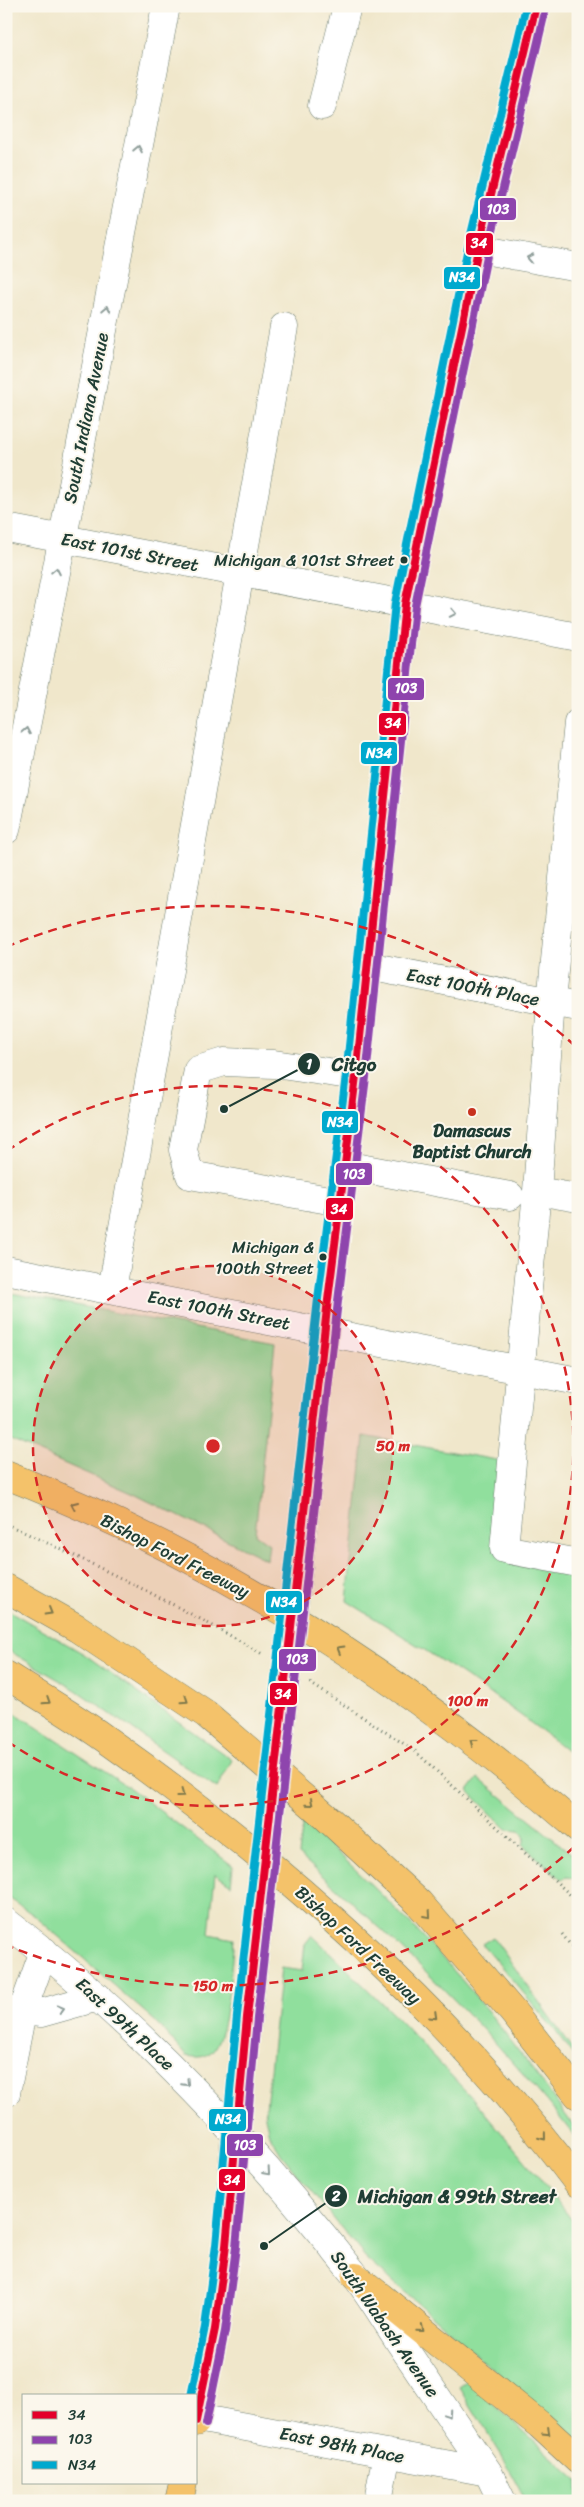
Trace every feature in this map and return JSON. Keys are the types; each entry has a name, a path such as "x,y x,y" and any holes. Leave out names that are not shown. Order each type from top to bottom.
{"main road":[{"path":"198,2415 215,2329 226,2246 235,2135 325,1331 356,1076 405,604 478,249 536,6"},
{"name":"Bishop Ford Freeway","path":"6,1475 126,1528 243,1590 380,1673 512,1771 578,1828"},
{"path":"6,1588 77,1628 206,1714 326,1817 419,1903 513,2012 578,2095"},
{"name":"Bishop Ford Freeway","path":"6,1675 102,1736 214,1819 343,1928 466,2047 544,2138 578,2183"},
{"path":"512,1771 578,1804"},
{"path":"356,2277 540,2425 578,2460"},
{"path":"179,2501 182,2484"}],"street":[{"name":"South Indiana Avenue","path":"6,830 166,6"},
{"path":"322,106 347,6"},
{"path":"478,249 578,267"},
{"path":"112,1289 284,327"},
{"name":"East 101st Street","path":"6,528 578,637"},
{"path":"578,723 573,824 551,1002 537,1191 518,1370 504,1549 578,1563"},
{"name":"East 100th Place","path":"368,966 578,1007"},
{"path":"340,1202 190,1175 183,1150 198,1070 224,1062 274,1064 356,1076"},
{"path":"344,1165 510,1196"},
{"path":"537,1191 578,1198"},
{"name":"East 100th Street","path":"6,1270 112,1289 578,1381"},
{"name":"East 99th Place","path":"6,1922 98,1996 150,2045 235,2135"},
{"path":"6,2093 14,2011 44,1951"},
{"path":"14,2011 42,2013 98,1996"},
{"name":"South Wabash Avenue","path":"235,2135 356,2277 488,2472 502,2501"},
{"name":"East 98th Place","path":"198,2420 488,2472"},
{"path":"378,2501 387,2453"}],"path":[{"path":"562,1934 578,1955"}],"green space":[{"path":"6,1292 275,1343 255,1534 269,1544 267,1560 134,1494 6,1438"},
{"path":"364,1436 502,1461 496,1538 578,1574 578,1760 523,1717 436,1657 347,1601"},
{"path":"6,1609 84,1654 232,1760 217,1788 76,1690 6,1649"},
{"path":"6,1707 131,1789 233,1866 231,1885 215,1874 209,1934 234,1939 225,2016 217,2044 205,2056 186,2056 155,2021 35,1916 6,1896"},
{"path":"478,1778 578,1859 578,1896 575,1893 577,1886 574,1879 567,1877 561,1879 523,1845 525,1838 520,1830 507,1829 468,1791"},
{"path":"303,1820 412,1926 473,1993 514,2044 578,2132 578,2141 514,2064 446,1991 299,1855"},
{"path":"312,1935 399,2020 475,2101 537,2175 578,2228 578,2444 365,2257 281,2154 269,2134 265,2117 281,1968 302,1971 305,1944"},
{"path":"493,1937 578,2057 578,2062 554,2029 482,1944"},
{"path":"468,2381 578,2480 578,2501 527,2501 502,2456 459,2387"}],"transit line":[{"name":"N34","path":"191,2394 205,2327 216,2245 237,2016 318,1299 346,1075 395,603 468,247 526,6"},
{"name":"34","path":"198,2411 215,2329 226,2246 247,2017 328,1300 356,1076 405,604 478,249 536,6"},
{"name":"103","path":"206,2424 225,2331 236,2247 257,2018 338,1301 366,1077 415,606 488,251 546,8"}],"place":[{"name":"Michigan & 101st Street","path":"404,560"},
{"name":"Citgo","path":"224,1109"},
{"name":"Damascus Baptist Church","path":"472,1112"},
{"name":"Michigan & 100th Street","path":"323,1257"},
{"name":"Michigan & 99th Street","path":"264,2246"}]}
